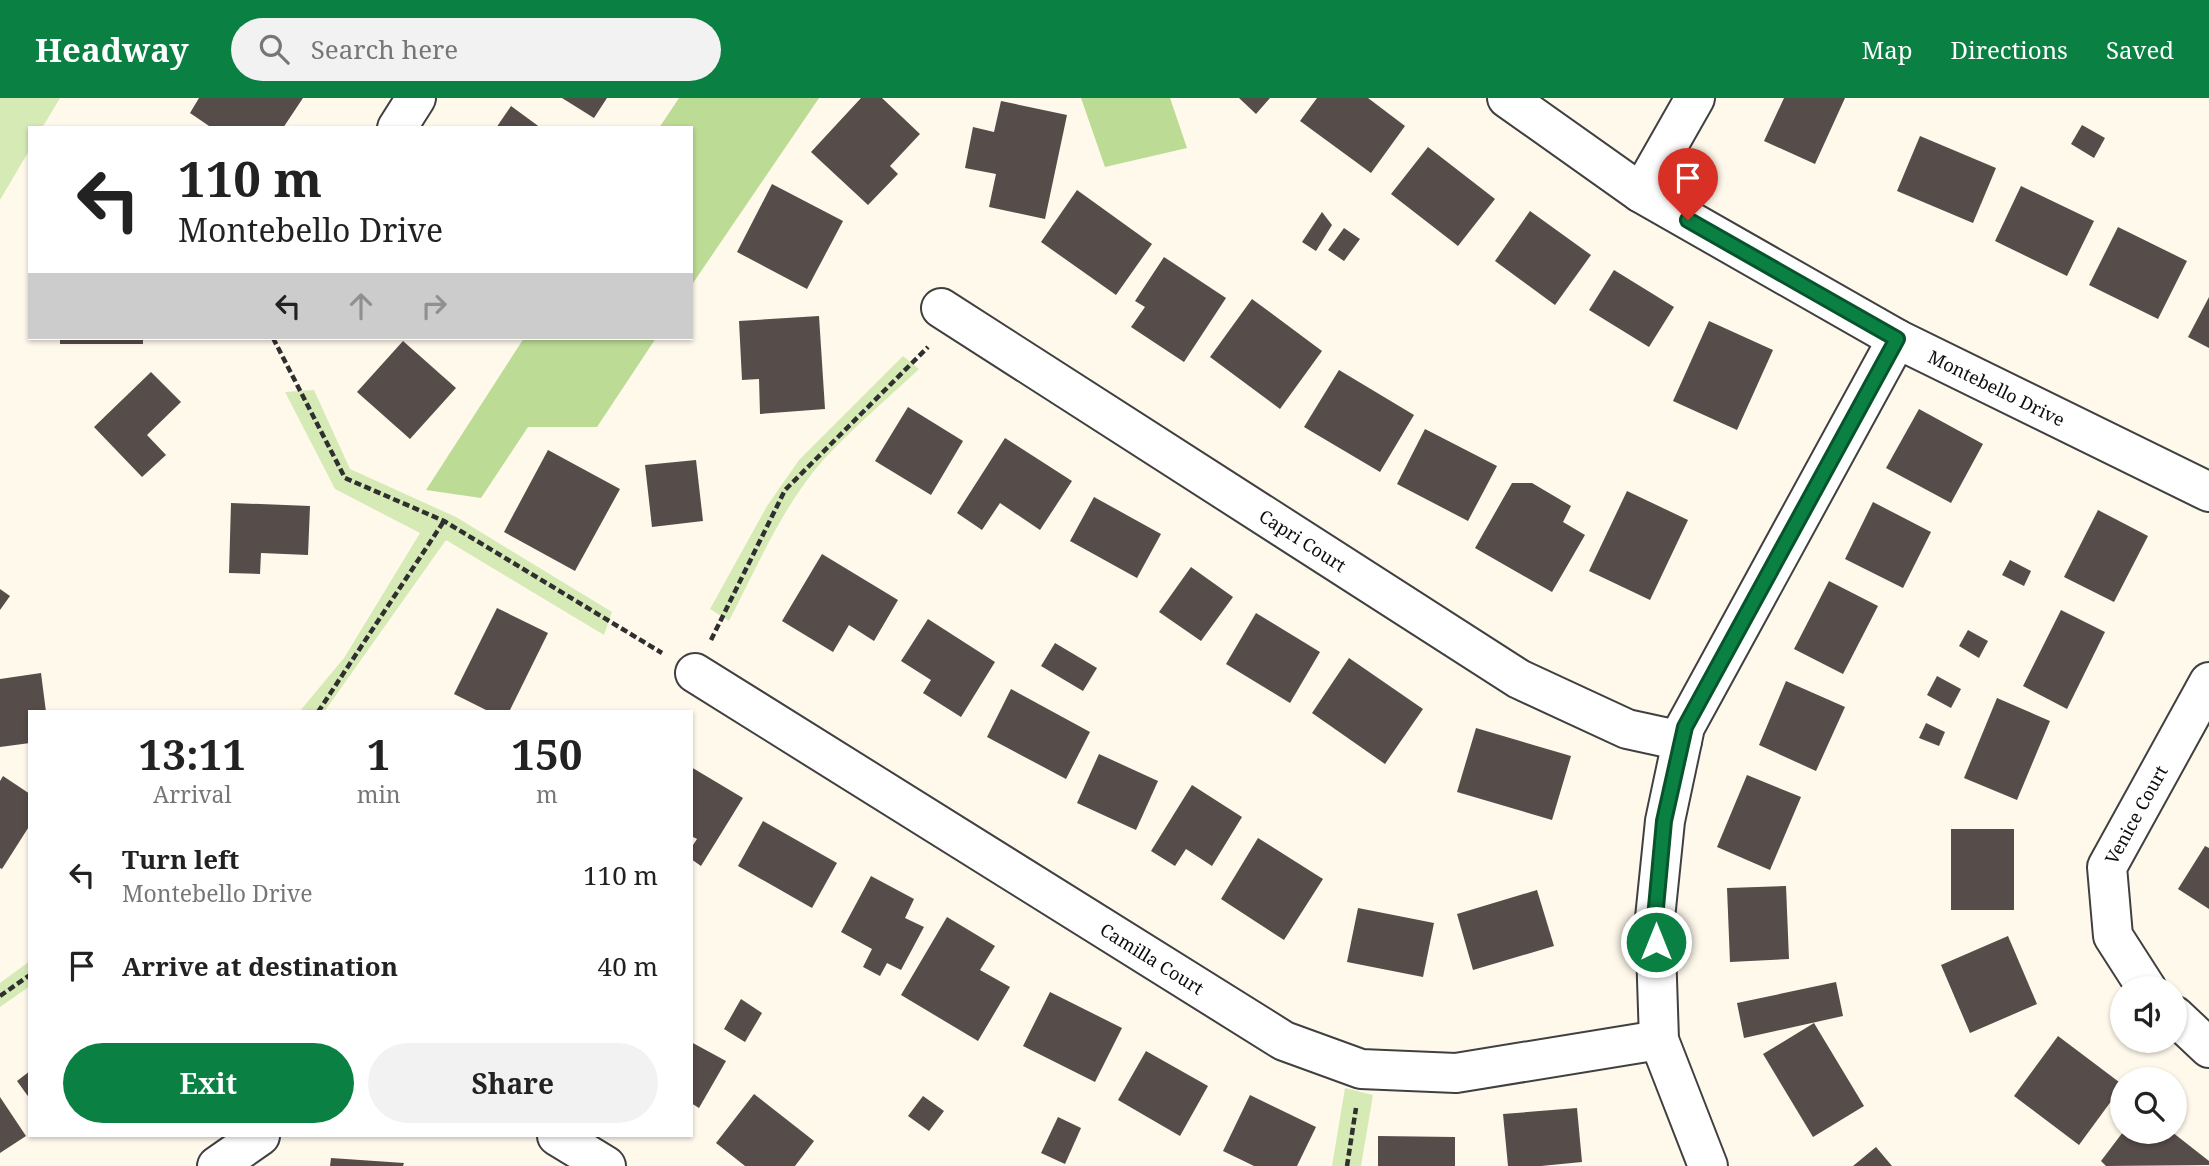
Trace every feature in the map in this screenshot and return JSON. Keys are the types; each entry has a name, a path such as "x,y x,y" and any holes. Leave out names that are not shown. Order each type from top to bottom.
{"street":[{"path":"398,126 416,98"},
{"name":"Montebello Drive","path":"1507,98 1642,193 1897,339 2209,492"},
{"path":"1642,193 1695,98"},
{"name":"Capri Court","path":"949,313 1520,679 1628,729 1682,741"},
{"path":"1708,1166 1659,1040 1655,918 1664,821 1685,727 1897,339"},
{"name":"Camilla Court","path":"695,673 1284,1041 1361,1069 1456,1073 1659,1040"},
{"name":"Venice Court","path":"2139,976 2113,936 2108,867 2209,682"},
{"path":"2187,1027 2209,1048"},
{"path":"217,1166 259,1137"},
{"path":"559,1137 606,1166"}],"path":[{"path":"274,340 345,478 444,522 695,673 785,490 949,313"},
{"path":"319,710 444,522"},
{"path":"0,996 28,976"},
{"path":"1347,1166 1361,1069"}],"green space":[{"path":"0,98 60,98 43,126 28,126 28,152 0,200"},
{"path":"679,98 819,98 693,283 693,126 660,126"},
{"path":"1081,98 1170,98 1187,148 1105,167"},
{"path":"523,340 655,340 597,427 528,427 481,498 426,490"},
{"path":"903,356 919,369 848,435 810,476 772,536 729,621 710,609 767,506 799,460"},
{"path":"314,390 350,469 456,517 612,612 604,635 446,540 325,710 301,710 344,658 420,533 335,489 285,392"},
{"path":"28,962 28,987 0,1007 0,983"},
{"path":"1345,1088 1373,1095 1361,1166 1332,1166"}],"building":[{"path":"199,98 303,98 284,126 209,126 190,113"},
{"path":"562,98 607,98 594,118"},
{"path":"861,98 882,98 920,134 890,166 898,174 868,205 811,152"},
{"path":"1239,98 1270,98 1256,114"},
{"path":"1317,98 1368,98 1405,126 1371,173 1300,121"},
{"path":"1784,98 1845,98 1815,164 1764,141"},
{"path":"1001,101 1067,115 1045,219 989,207 996,174 965,168 973,127 994,132"},
{"path":"511,106 538,126 497,126"},
{"path":"2082,125 2105,138 2094,158 2071,144"},
{"path":"1920,136 1996,168 1973,223 1897,191"},
{"path":"1428,147 1495,199 1458,246 1391,194"},
{"path":"772,184 843,221 807,289 737,252"},
{"path":"2021,186 2094,221 2067,276 1995,241"},
{"path":"1077,190 1152,244 1116,295 1041,242"},
{"path":"1530,211 1591,255 1555,305 1495,261"},
{"path":"1322,212 1332,225 1316,251 1302,242"},
{"path":"2118,227 2187,261 2158,319 2089,285"},
{"path":"1344,228 1360,239 1344,261 1328,250"},
{"path":"1164,257 1226,298 1184,362 1131,327 1145,307 1135,301"},
{"path":"1614,270 1674,307 1649,347 1589,310"},
{"path":"2209,297 2209,348 2188,337"},
{"path":"1252,299 1322,351 1280,409 1210,357"},
{"path":"819,316 825,409 760,414 759,379 742,380 739,321"},
{"path":"1709,321 1773,350 1737,430 1673,401"},
{"path":"60,340 143,340 143,344 60,344"},
{"path":"403,341 456,388 410,439 357,392"},
{"path":"1339,370 1414,415 1380,472 1304,427"},
{"path":"151,372 181,402 147,435 166,455 142,477 94,427"},
{"path":"908,407 963,441 931,495 875,461"},
{"path":"1919,409 1983,444 1951,503 1886,468"},
{"path":"1425,429 1497,466 1468,521 1397,484"},
{"path":"1005,438 1072,481 1040,530 1000,503 982,530 957,513"},
{"path":"548,450 620,489 575,571 504,532"},
{"path":"696,460 703,521 652,527 645,465"},
{"path":"1512,483 1532,483 1571,506 1563,522 1585,535 1552,592 1475,548"},
{"path":"1627,491 1688,520 1650,600 1589,571"},
{"path":"1094,497 1161,534 1137,578 1070,541"},
{"path":"1873,502 1931,532 1903,588 1845,559"},
{"path":"231,503 310,506 308,555 261,553 260,574 229,573"},
{"path":"2098,510 2148,536 2114,602 2064,577"},
{"path":"822,554 898,600 874,641 849,625 833,652 782,621"},
{"path":"2010,560 2031,571 2024,586 2002,575"},
{"path":"1191,567 1233,597 1201,641 1159,612"},
{"path":"1829,581 1878,606 1843,674 1794,649"},
{"path":"0,589 10,596 0,610"},
{"path":"497,608 548,633 510,710 486,710 454,694"},
{"path":"2061,610 2105,632 2067,709 2023,686"},
{"path":"1256,613 1320,652 1290,703 1226,664"},
{"path":"928,619 995,662 961,717 923,693 931,680 901,661"},
{"path":"1968,630 1988,641 1979,658 1959,646"},
{"path":"1055,643 1097,668 1083,691 1041,666"},
{"path":"1349,658 1423,709 1385,764 1312,713"},
{"path":"41,673 46,710 28,710 28,743 0,747 0,679"},
{"path":"1937,676 1961,689 1951,708 1927,695"},
{"path":"1786,681 1845,707 1816,771 1759,745"},
{"path":"1011,689 1090,732 1066,779 987,737"},
{"path":"1997,698 2050,721 2017,800 1964,778"},
{"path":"1926,723 1945,732 1939,746 1919,738"},
{"path":"1476,728 1571,756 1552,820 1457,792"},
{"path":"1099,754 1158,781 1136,830 1077,803"},
{"path":"693,768 743,798 701,866 693,860 693,845 697,839 693,837"},
{"path":"1747,775 1801,797 1770,870 1717,847"},
{"path":"3,776 28,793 28,828 2,869 0,868 0,781"},
{"path":"1192,785 1242,817 1212,866 1186,849 1175,866 1151,851"},
{"path":"763,821 837,863 812,908 738,866"},
{"path":"1951,829 2014,829 2014,910 1951,910"},
{"path":"1258,838 1323,879 1284,940 1221,899"},
{"path":"2205,846 2209,848 2209,909 2178,889"},
{"path":"871,876 914,899 905,918 924,927 901,970 887,963 880,976 863,967 872,949 841,932"},
{"path":"1786,886 1789,959 1730,962 1727,888"},
{"path":"1537,890 1554,946 1473,970 1457,914"},
{"path":"1358,908 1434,923 1423,977 1347,962"},
{"path":"947,917 995,946 980,970 1010,987 978,1041 901,995"},
{"path":"2008,936 2037,1004 1970,1033 1941,965"},
{"path":"1836,982 1843,1016 1744,1038 1737,1003"},
{"path":"1050,992 1122,1028 1095,1082 1023,1046"},
{"path":"741,999 762,1013 745,1042 724,1029"},
{"path":"1814,1023 1864,1106 1813,1137 1763,1054"},
{"path":"2058,1036 2110,1075 2110,1103 2079,1145 2014,1096"},
{"path":"693,1043 726,1061 699,1108 693,1104"},
{"path":"1146,1051 1208,1086 1180,1136 1118,1100"},
{"path":"28,1073 28,1096 17,1081"},
{"path":"754,1094 814,1141 795,1166 745,1166 716,1143"},
{"path":"1250,1095 1316,1127 1297,1166 1254,1166 1223,1151"},
{"path":"923,1096 944,1111 929,1131 908,1116"},
{"path":"0,1097 26,1136 0,1153"},
{"path":"1577,1108 1582,1162 1508,1166 1503,1114"},
{"path":"1058,1117 1081,1128 1065,1164 1041,1153"},
{"path":"1378,1136 1455,1137 1455,1166 1378,1166"},
{"path":"2114,1144 2187,1144 2209,1161 2209,1165 2106,1166 2101,1161"},
{"path":"1876,1147 1892,1166 1853,1166"},
{"path":"331,1158 404,1163 403,1166 330,1166"}],"route":[{"path":"1656,942 1655,918 1664,821 1685,727 1897,339 1688,220"}]}
